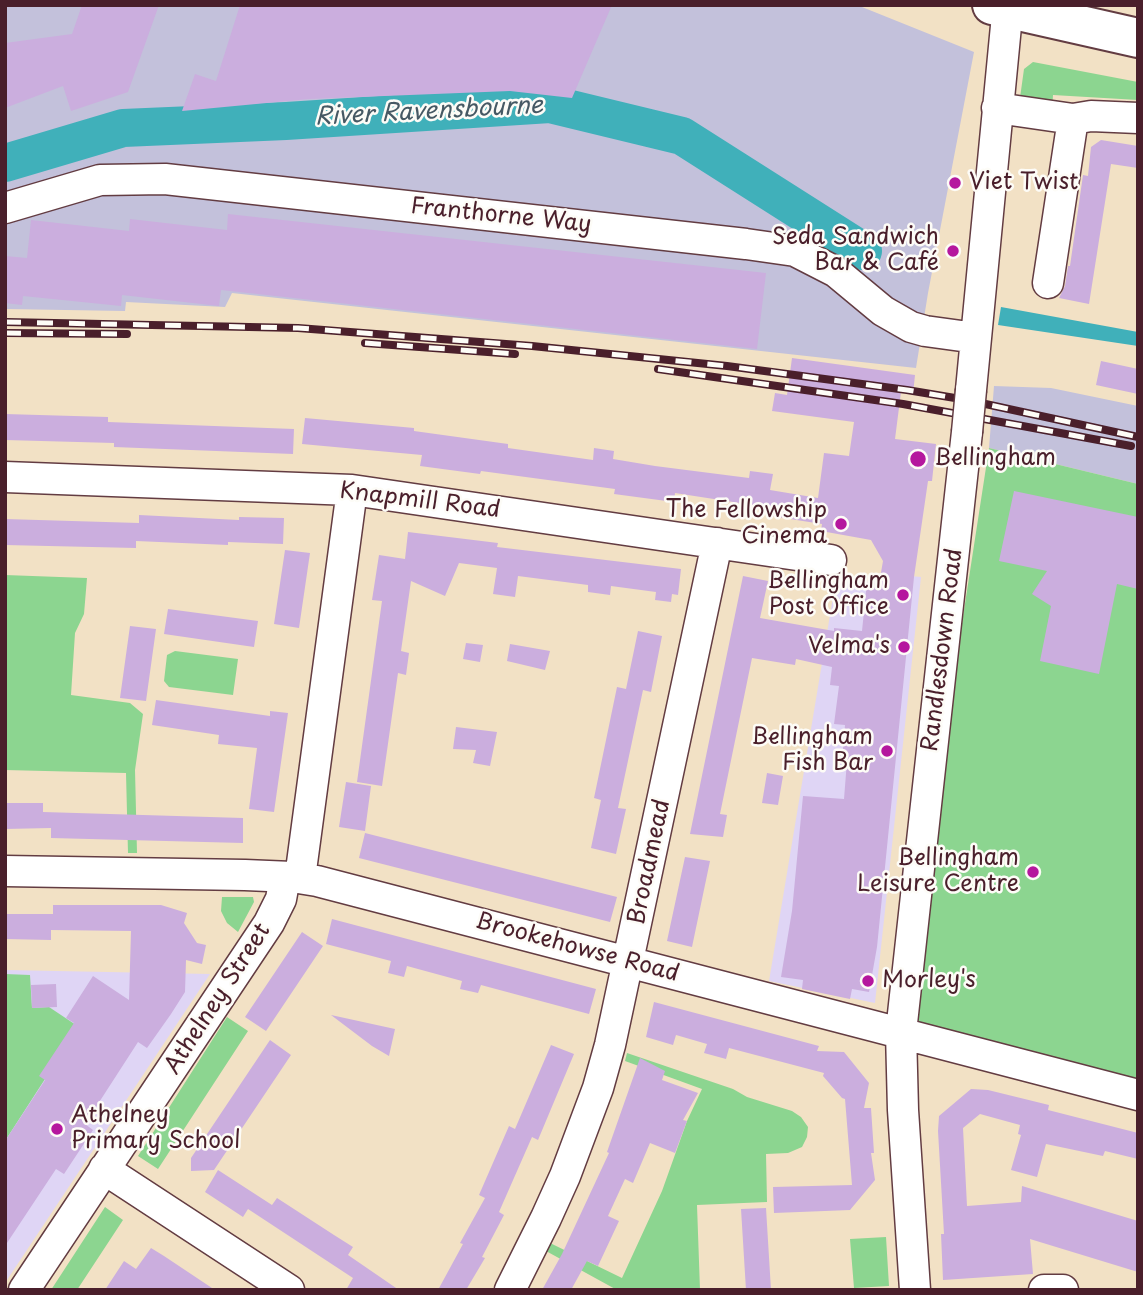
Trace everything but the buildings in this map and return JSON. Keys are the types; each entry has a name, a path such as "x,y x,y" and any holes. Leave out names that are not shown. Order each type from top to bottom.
{"main road":[{"path":"1003,7 1138,38"}],"street":[{"name":"Randlesdown Road","path":"915,1290 903,1110 901,1032 967,432 997,108 1003,7"},
{"path":"997,108 1073,119 1091,116 1138,118"},
{"path":"1048,283 1073,119"},
{"name":"Franthorne Way","path":"5,208 100,180 165,179 746,244 795,251 836,272 883,312 911,327 976,338"},
{"name":"Knapmill Road","path":"5,477 352,490 831,559"},
{"name":"Athelney Street","path":"24,1290 269,923 293,878 352,490"},
{"name":"Broadmead","path":"510,1290 546,1219 598,1088 617,1018 717,543"},
{"name":"Brookehowse Road","path":"5,871 293,878 338,886 1138,1095"},
{"path":"104,1169 289,1290"},
{"path":"1044,1290 1063,1290"}],"shaded area":[{"path":"5,5 857,5 974,52 916,368 232,293 225,307 126,302 125,311 5,309"},
{"path":"994,386 1051,388 1138,406 1138,484 989,448"},
{"path":"880,573 921,577 875,1003 769,981 836,579 867,582"},
{"name":"Athelney Primary School","path":"5,970 210,974 5,1283"}],"green space":[{"path":"1033,62 1138,82 1138,100 1053,95 1052,112 1019,105 1024,69"},
{"name":"Bellingham Leisure Centre","path":"989,448 1138,484 1138,1083 924,1027 916,1019 944,740"},
{"path":"5,575 87,578 84,614 75,633 71,695 130,703 143,714 135,770 137,853 128,853 126,773 5,770"},
{"path":"175,651 238,659 233,695 169,687 164,681 167,655"},
{"path":"222,897 253,897 254,902 238,932 227,923 221,911"},
{"path":"5,974 30,975 32,1008 49,1007 82,1029 45,1079 5,1141"},
{"path":"227,1017 248,1031 158,1169 138,1156"},
{"path":"627,1053 792,1111 801,1117 808,1127 802,1147 788,1153 766,1154 767,1202 697,1205 700,1290 617,1290 546,1251 550,1243 622,1278 662,1191 687,1121 702,1089 625,1061"},
{"path":"105,1207 123,1220 77,1290 51,1290"},
{"path":"886,1237 889,1286 854,1288 850,1239"}],"water":[{"path":"1001,307 1138,332 1138,346 998,325"}],"waterway":[{"name":"River Ravensbourne","path":"5,163 123,128 286,121 550,104 682,136 863,251"}],"railway":[{"path":"5,322 298,328 532,346 727,366 907,390 967,400 1138,437"},
{"path":"5,333 127,334"},
{"path":"365,343 515,354"},
{"path":"658,369 903,404 1131,446"}],"place":[{"name":"Viet Twist","path":"955,183"},
{"name":"Seda Sandwich Bar & Café","path":"953,251"},
{"name":"Bellingham","path":"918,459"},
{"name":"The Fellowship Cinema","path":"841,524"},
{"name":"Bellingham Post Office","path":"903,595"},
{"name":"Velma's","path":"904,647"},
{"name":"Bellingham Fish Bar","path":"887,751"},
{"name":"Bellingham Leisure Centre","path":"1033,872"},
{"name":"Morley's","path":"868,981"},
{"name":"Athelney Primary School","path":"57,1129"}]}
